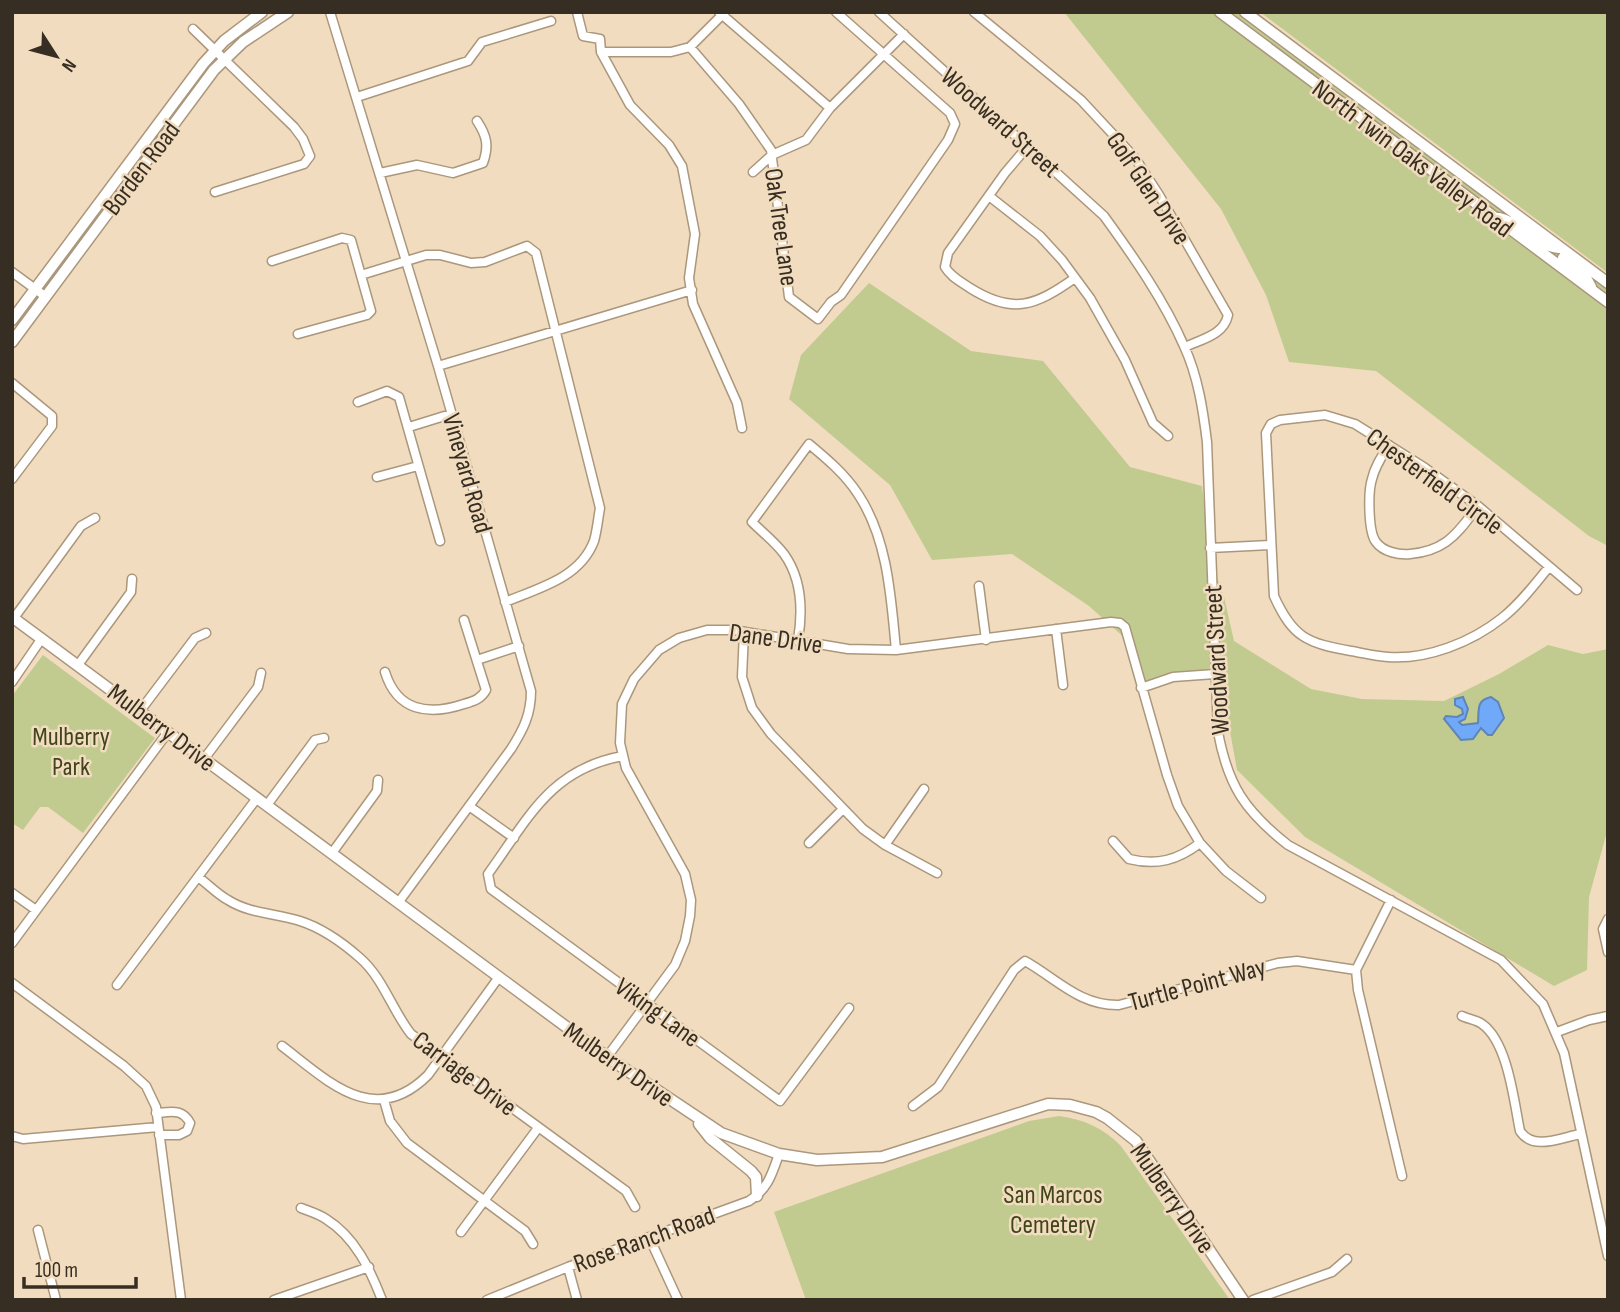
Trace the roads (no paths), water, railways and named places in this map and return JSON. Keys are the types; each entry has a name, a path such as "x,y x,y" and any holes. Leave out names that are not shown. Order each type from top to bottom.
{"main road":[{"name":"Borden Road","path":"12,320 216,50 262,12"},
{"name":"Borden Road","path":"12,342 225,58 243,42 288,12"},
{"name":"North Twin Oaks Valley Road","path":"1220,12 1608,302"},
{"name":"North Twin Oaks Valley Road","path":"1245,12 1608,284"},
{"path":"1493,217 1510,220 1546,247 1559,248 1562,257 1585,276 1595,292"},
{"name":"Mulberry Drive","path":"13,617 607,1057 721,1133 747,1145 817,1160 882,1157 1048,1104 1070,1105 1096,1112 1136,1141 1243,1300"},
{"path":"695,1118 710,1138 756,1177 757,1196"}],"street":[{"name":"Vineyard Road","path":"330,12 439,366 531,691 528,718 511,750 398,903"},
{"path":"576,12 583,36 600,39 601,52 630,105 669,145 682,166 695,234 689,278 694,304 737,403 742,428"},
{"path":"836,12 884,54"},
{"name":"Woodward Street","path":"879,12 1104,216 1126,247 1185,347 1201,400 1207,442 1218,732 1228,775 1248,808 1262,824 1288,845 1501,960 1543,1004 1564,1053 1608,1256"},
{"name":"Golf Glen Drive","path":"974,12 1090,108 1135,158 1159,195 1228,315 1226,325 1219,332 1185,347"},
{"path":"601,52 671,52 690,47 722,13 830,107"},
{"path":"357,97 468,61 482,42 551,21"},
{"path":"193,29 295,127 310,156 304,164 215,192"},
{"path":"753,172 772,155 806,140 830,107 904,34"},
{"name":"Oak Tree Lane","path":"690,47 738,104 772,155 789,297 818,319 831,302 841,295 948,140 956,124 950,113 884,54"},
{"path":"380,173 417,165 453,173 483,163 488,150 486,134 477,121"},
{"path":"1028,146 1005,173 948,253 945,267 950,275 988,299 1012,306 1028,305 1054,293 1075,278"},
{"path":"989,196 1040,236 1090,298 1125,360 1153,423 1168,436"},
{"path":"272,261 342,238 351,240 371,308 367,315 298,334"},
{"path":"361,275 426,255 440,255 471,263 485,262 527,246 536,253 600,508 594,540 572,572 505,602"},
{"path":"12,272 46,297"},
{"path":"439,366 692,290"},
{"path":"12,383 52,416 52,426 12,480"},
{"path":"358,402 387,391 399,397 440,541"},
{"path":"409,427 452,414"},
{"name":"Chesterfield Circle","path":"1549,567 1511,610 1478,634 1436,651 1388,657 1320,645 1297,632 1285,619 1274,596 1266,433 1271,424 1280,420 1325,415 1355,424 1425,468 1478,506 1577,590"},
{"path":"798,640 802,600 796,581 784,554 752,522 809,444 836,466 857,492 870,514 890,591 896,650"},
{"path":"1389,445 1371,480 1369,499 1374,540 1382,548 1400,555 1435,548 1460,529 1478,506"},
{"path":"377,477 418,466"},
{"path":"13,617 81,526 95,518"},
{"path":"1210,548 1270,545"},
{"path":"78,665 131,592 132,579"},
{"path":"979,586 986,640"},
{"path":"385,672 389,685 400,699 421,710 445,710 480,699 486,690 464,620"},
{"name":"Dane Drive","path":"607,1057 675,965 685,941 691,900 685,874 626,768 620,743 622,704 634,679 659,650 679,638 707,630 744,632 848,649 896,650 1111,622 1125,627 1141,688"},
{"path":"1056,629 1063,685"},
{"path":"744,632 742,677 752,708 771,733 863,828 885,845 937,873"},
{"path":"140,711 195,638 206,633"},
{"path":"12,682 42,638"},
{"path":"477,660 519,646"},
{"path":"204,758 258,687 261,673"},
{"path":"1215,674 1172,677 1141,688 1178,806 1200,843 1226,871 1261,898"},
{"path":"12,943 168,732"},
{"path":"267,805 316,740 324,738"},
{"name":"Viking Lane","path":"623,756 589,764 562,780 544,797 488,874 491,889 780,1101 849,1008"},
{"path":"332,853 377,791 378,780"},
{"path":"885,845 924,789"},
{"path":"117,985 257,797"},
{"path":"469,806 514,838"},
{"path":"809,843 843,809"},
{"path":"1114,841 1129,859 1154,863 1186,853 1200,843"},
{"name":"Carriage Drive","path":"198,877 228,901 251,911 300,921 324,931 362,959 383,986 396,1015 411,1034 626,1191 635,1207"},
{"path":"12,893 36,911"},
{"path":"1391,900 1356,970 1358,990 1402,1176"},
{"path":"1608,919 1603,929 1608,952"},
{"name":"Turtle Point Way","path":"913,1106 938,1087 1014,970 1025,961 1087,1001 1102,1005 1119,1005 1278,963 1297,961 1356,970"},
{"path":"282,1046 336,1087 366,1100 384,1100 402,1095 416,1086 441,1056 499,977"},
{"path":"12,983 124,1066 146,1086 156,1113 159,1131 181,1300"},
{"path":"1462,1016 1483,1024 1497,1042 1524,1138 1530,1142 1538,1142 1580,1134"},
{"path":"1557,1032 1608,1016"},
{"path":"384,1100 390,1121 407,1143 525,1231 533,1244"},
{"path":"12,1136 23,1139 159,1131 179,1135 187,1130 190,1123 185,1115 178,1111 156,1113"},
{"path":"461,1232 538,1128"},
{"path":"757,1196 770,1181 779,1154"},
{"name":"Rose Ranch Road","path":"486,1300 757,1196"},
{"path":"301,1208 326,1218 347,1237 369,1266 382,1300"},
{"path":"38,1230 56,1300"},
{"path":"649,1237 678,1300"},
{"path":"1253,1300 1332,1272 1347,1259"},
{"path":"274,1300 369,1266"},
{"path":"568,1267 577,1300"}],"water":[{"path":"1463,697 1468,709 1465,719 1459,722 1462,725 1478,723 1479,706 1486,698 1491,697 1498,702 1504,718 1492,735 1488,735 1481,728 1473,739 1461,740 1444,719 1446,716 1457,717 1463,714 1462,709 1455,705 1455,699"}],"park label":[{"name":"Mulberry Park","path":"71,751"},
{"name":"San Marcos Cemetery","path":"1053,1209"}]}
